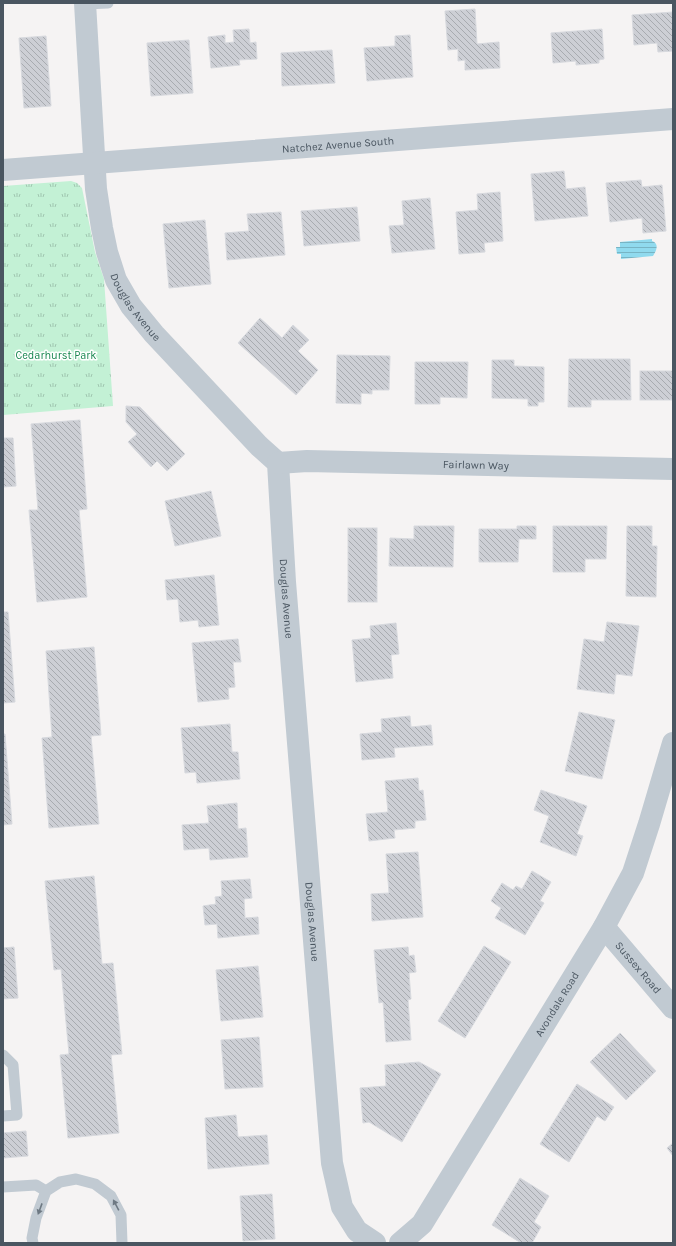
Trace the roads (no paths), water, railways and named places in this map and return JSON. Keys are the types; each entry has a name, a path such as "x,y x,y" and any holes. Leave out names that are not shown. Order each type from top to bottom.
{"street":[{"name":"Douglas Avenue","path":"85,4 96,188 107,252 116,280 131,306 154,334 259,446 278,463 286,598 332,1163 342,1207 357,1230 375,1243"},
{"name":"Natchez Avenue South","path":"3,170 673,119"},
{"name":"Fairlawn Way","path":"278,463 307,461 673,469"},
{"name":"Avondale Road","path":"400,1243 422,1224 604,927 633,873 673,743"},
{"name":"Sussex Road","path":"604,927 673,1008"}],"lane":[{"path":"85,4 108,3"},
{"path":"3,1055 13,1065 17,1115 3,1116"},
{"path":"34,1243 32,1238 36,1218 46,1191 60,1182 76,1179 95,1184 111,1196 121,1215 122,1243"},
{"path":"3,1187 36,1185 46,1191"}],"water":[{"path":"652,239 657,246 653,256 621,259 621,254 617,254 616,247 620,247 620,242"}],"park label":[{"name":"Cedarhurst Park","path":"56,355"}]}
